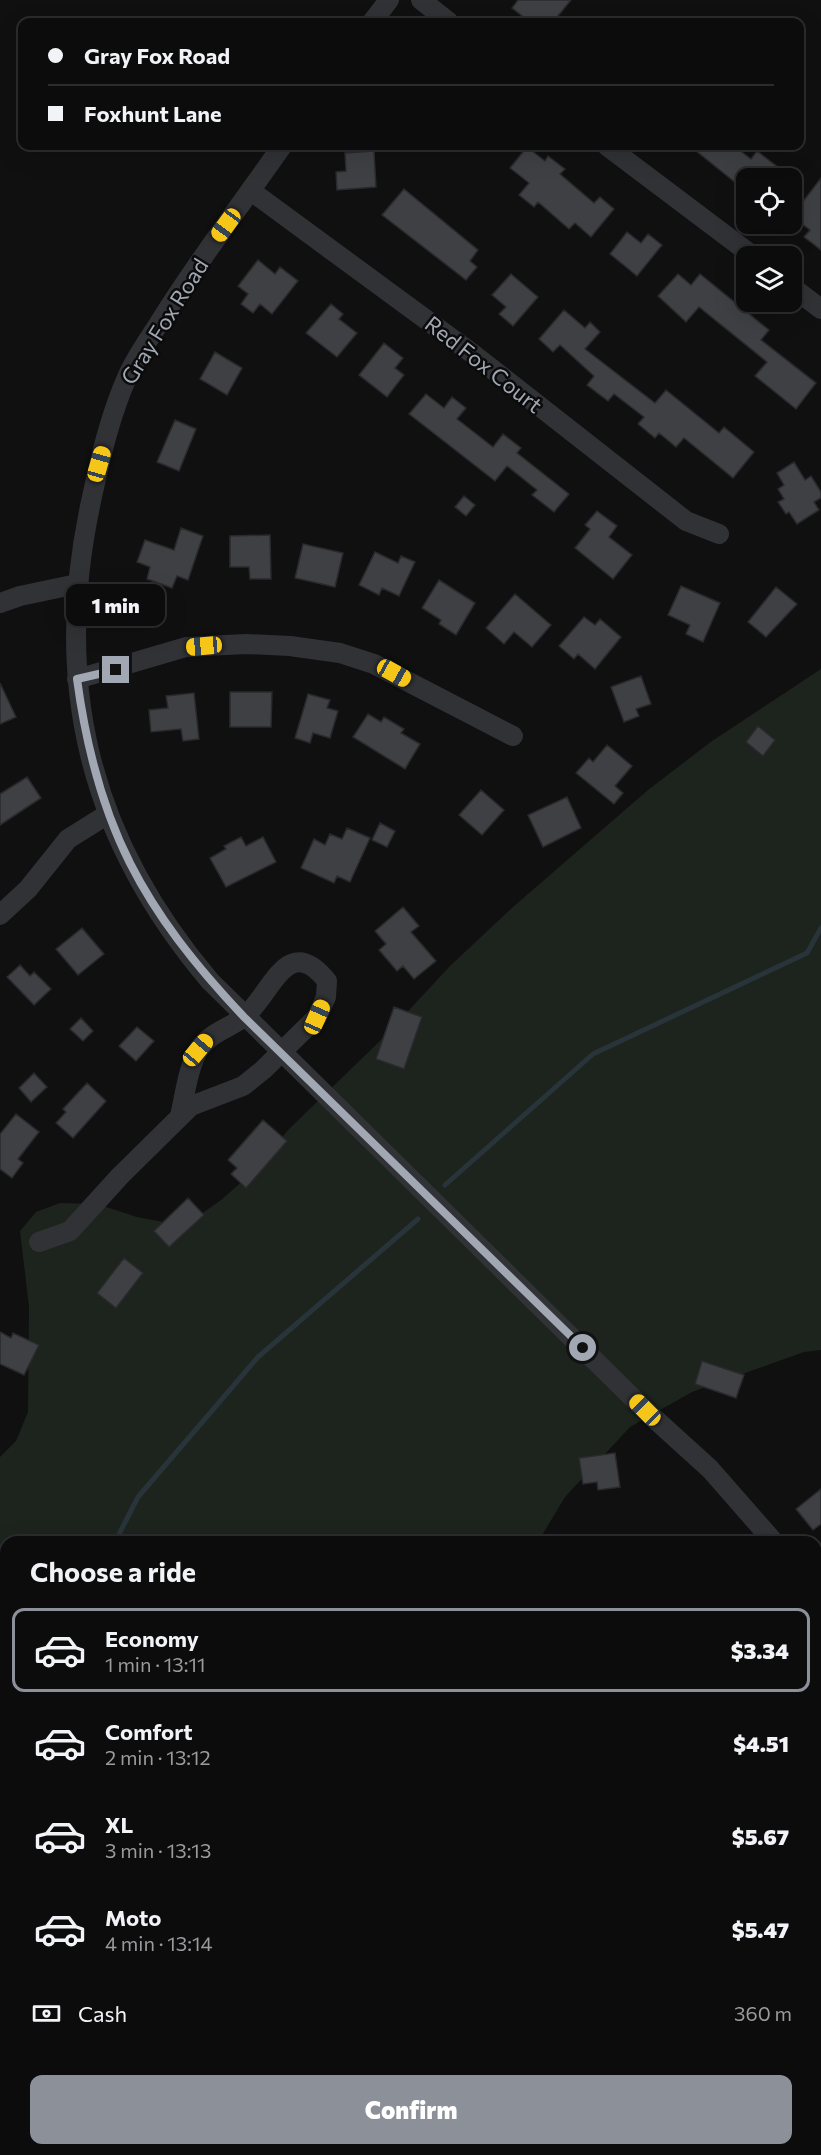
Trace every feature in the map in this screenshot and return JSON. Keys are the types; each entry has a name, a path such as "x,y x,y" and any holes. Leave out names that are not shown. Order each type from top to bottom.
{"street":[{"path":"375,18 388,0"},
{"path":"421,0 444,18"},
{"name":"Gray Fox Road","path":"279,150 176,294 130,370 118,399 99,464 86,525 77,584 75,619 77,679 89,748 108,814 134,874 168,929 210,981 280,1053 645,1410 710,1469 769,1536"},
{"path":"612,150 740,246"},
{"name":"Red Fox Court","path":"250,191 464,347 687,521 719,534"},
{"path":"802,295 821,309"},
{"path":"0,603 77,584"},
{"path":"77,679 186,647 230,644 290,646 340,653 374,664 513,736"},
{"path":"0,915 28,888 68,839 108,814"},
{"path":"39,1242 70,1231 180,1116 204,1100 243,1086 317,1017 326,997 327,981 312,964 303,961 287,966 244,1017 212,1034 198,1050 180,1116"}],"shaded area":[{"path":"821,669 821,1350 804,1352 692,1392 630,1427 565,1497 542,1536 0,1536 0,1457 16,1441 28,1412 29,1307 20,1231 36,1212 60,1203 97,1204 137,1217 169,1223 197,1217 252,1173 289,1129 384,1037 450,966 513,907 648,790 712,741"}],"building":[{"path":"518,0 571,0 556,18 525,18 512,8"},
{"path":"525,150 531,150 545,161 548,156 565,169 560,174 594,203 600,197 614,209 591,237 575,223 569,229 538,202 534,207 519,195 529,183 510,168"},
{"path":"695,150 739,150 751,159 757,151 779,168 736,168 736,183"},
{"path":"374,151 376,187 337,190 336,172 346,171 345,153"},
{"path":"821,178 821,250 804,237 810,230 802,224 802,203"},
{"path":"404,189 478,250 470,261 477,267 466,280 382,215"},
{"path":"627,232 641,243 648,234 662,245 637,276 610,254"},
{"path":"258,260 275,274 280,267 298,281 272,314 260,304 253,313 241,304 248,294 238,286"},
{"path":"511,274 538,297 513,326 499,314 506,307 492,295"},
{"path":"678,274 691,285 700,274 736,303 736,312 747,312 769,330 761,340 816,383 796,409 755,376 767,362 699,307 686,322 658,296"},
{"path":"331,304 343,314 339,319 357,333 337,357 306,333"},
{"path":"564,310 585,328 590,322 600,332 585,349 655,403 666,390 719,433 724,427 754,452 733,478 684,438 676,447 659,433 655,438 638,424 644,417 614,394 608,401 587,385 594,376 560,345 553,352 539,339"},
{"path":"384,343 403,358 395,368 404,375 387,397 359,375"},
{"path":"215,352 242,368 227,395 200,379"},
{"path":"426,394 444,408 452,397 466,408 457,419 493,447 503,434 521,448 517,453 569,494 554,512 532,495 537,490 507,466 495,481 409,414"},
{"path":"175,420 196,429 179,471 157,462"},
{"path":"794,462 805,480 811,476 821,492 821,498 814,502 819,510 797,524 778,502 784,499 778,489 784,485 777,473"},
{"path":"464,496 475,505 466,516 455,507"},
{"path":"597,511 617,526 609,537 632,555 613,579 575,548 590,529 585,525"},
{"path":"181,528 203,536 188,580 177,576 172,588 147,579 150,567 137,562 145,540 174,550"},
{"path":"270,535 271,579 250,579 249,567 230,567 230,536"},
{"path":"303,544 343,553 335,587 295,578"},
{"path":"375,552 398,563 401,556 415,562 399,596 382,588 379,595 359,585"},
{"path":"439,580 475,603 456,635 439,624 441,620 422,608"},
{"path":"681,586 720,603 703,642 686,634 690,625 668,615"},
{"path":"776,587 797,604 766,637 748,622"},
{"path":"515,594 551,625 532,647 514,632 504,644 486,628"},
{"path":"584,617 595,625 600,619 621,637 595,669 578,654 574,659 559,646"},
{"path":"641,676 651,704 636,709 639,716 624,722 611,687"},
{"path":"0,683 16,717 0,724"},
{"path":"230,692 272,692 271,727 230,727"},
{"path":"194,693 199,739 183,741 181,729 151,732 149,710 168,708 166,696"},
{"path":"308,694 330,700 327,708 338,711 330,738 313,733 310,743 295,738"},
{"path":"368,714 381,722 384,717 404,729 401,733 420,744 405,769 353,737"},
{"path":"758,726 775,740 763,756 746,742"},
{"path":"607,745 632,766 615,786 623,793 614,804 576,773 589,758 593,762"},
{"path":"27,777 41,798 0,825 0,794"},
{"path":"481,790 504,810 482,835 459,815"},
{"path":"567,797 581,828 543,847 528,815"},
{"path":"380,823 395,831 387,847 372,840"},
{"path":"347,828 370,838 350,882 337,876 334,883 301,868 314,839 325,845 330,834 342,839"},
{"path":"241,837 246,846 263,837 276,862 226,887 210,858 226,849 224,846"},
{"path":"403,907 419,926 411,932 436,961 414,979 403,966 397,971 379,950 386,944 375,931"},
{"path":"82,928 104,954 78,975 56,949"},
{"path":"20,965 30,976 34,972 51,989 34,1005 7,977"},
{"path":"394,1007 422,1017 404,1069 376,1059"},
{"path":"81,1018 93,1031 83,1041 70,1029"},
{"path":"137,1027 154,1041 136,1061 119,1046"},
{"path":"34,1073 47,1087 31,1102 19,1088"},
{"path":"87,1083 106,1101 73,1138 56,1123 66,1112 63,1109"},
{"path":"16,1114 39,1132 18,1159 23,1163 12,1178 0,1169 0,1134"},
{"path":"263,1120 287,1141 246,1188 231,1174 237,1168 228,1160"},
{"path":"188,1198 204,1215 169,1247 154,1231"},
{"path":"124,1258 143,1273 116,1308 97,1293"},
{"path":"0,1332 11,1338 13,1333 39,1345 24,1375 0,1364"},
{"path":"702,1361 744,1375 736,1398 695,1384"},
{"path":"615,1453 620,1487 598,1490 597,1482 583,1484 579,1458"},
{"path":"821,1489 821,1524 813,1530 796,1509"}],"waterway":[{"path":"445,1185 593,1054 807,953 821,928"},
{"path":"118,1536 138,1497 258,1357 418,1219"}],"route":[{"path":"116,670 77,679 85,732 108,814 119,843 134,874 168,929 188,956 244,1017 583,1348"}]}
